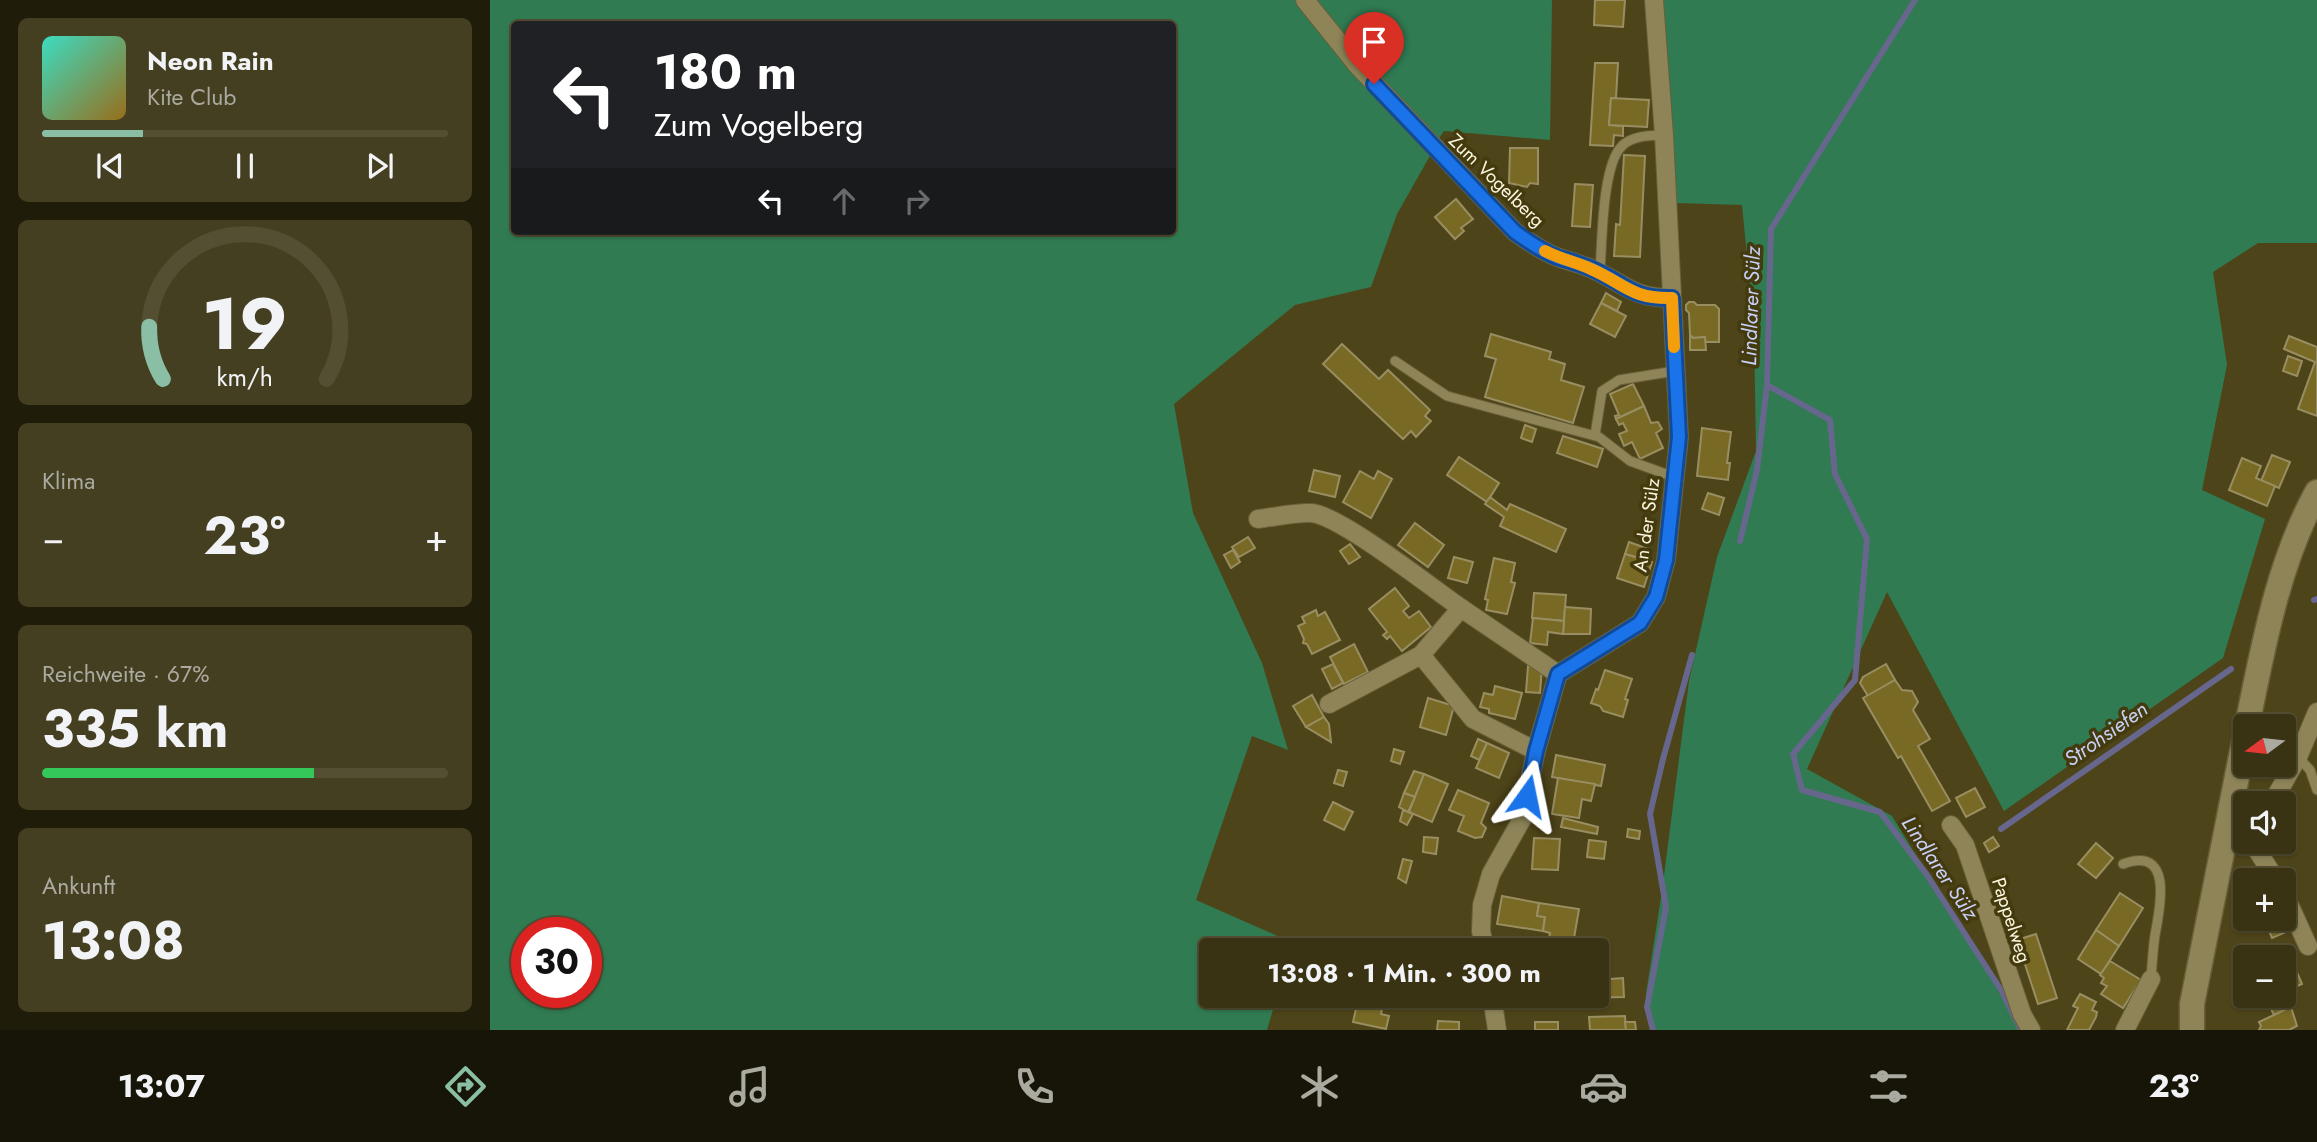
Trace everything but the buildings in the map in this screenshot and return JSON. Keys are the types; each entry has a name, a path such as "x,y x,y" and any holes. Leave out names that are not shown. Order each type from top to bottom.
{"main road":[{"path":"2250,714 2287,561 2317,492"},
{"path":"2192,1030 2192,1004 2233,843"}],"street":[{"name":"Zum Vogelberg","path":"1305,0 1358,66 1515,232 1555,256 1600,273 1635,294 1652,298 1672,298"},
{"name":"An der Sülz","path":"1558,674 1640,623 1656,597 1666,560 1679,437 1664,135 1654,0"},
{"path":"1258,519 1309,513 1321,515 1355,534 1558,674 1536,751 1522,819 1491,874 1482,905 1482,938"},
{"path":"1329,704 1421,655 1461,608"},
{"path":"1421,655 1473,719 1536,751"},
{"path":"2279,791 2298,757 2317,712"},
{"name":"Pappelweg","path":"1951,825 1965,845 2022,1014 2031,1030"},
{"path":"2296,920 2308,946"},
{"path":"2125,1030 2151,979"},
{"path":"1494,1008 1497,1030"}],"lane":[{"path":"1600,273 1608,170 1621,146 1633,138 1664,135"},
{"path":"1395,361 1447,396 1600,436 1630,461 1674,477"},
{"path":"1595,435 1602,391 1619,380 1675,372"},
{"path":"2298,757 2310,770 2317,790"},
{"path":"2123,864 2136,859 2148,862 2160,880 2161,907 2151,979"}],"green space":[{"path":"490,0 1300,0 1435,147 1397,214 1371,287 1295,305 1174,404 1193,513 1262,663 1288,750 1252,736 1196,900 1282,938 1199,938 1199,1008 1273,1008 1267,1030 490,1030"},
{"path":"1312,0 1552,0 1550,140 1444,131 1437,141 1360,62"},
{"path":"1658,0 2317,0 2317,243 2258,243 2213,272 2227,365 2202,490 2265,519 2223,658 2004,811 1887,592 1807,769 1892,816 2022,1030 1653,1030 1646,994 1689,681 1717,557 1756,451 1754,328 1742,205 1676,203"}],"waterway":[{"name":"Lindlarer Sülz","path":"1915,0 1771,229 1767,385 1830,420 1835,474 1867,539 1855,680 1793,754 1802,790 1880,812 1927,875 2001,990 2021,1030"},
{"path":"1740,541 1757,470 1767,385"},
{"path":"1653,1030 1647,1007 1666,907 1650,814 1692,655"},
{"name":"Strohsiefen","path":"2001,829 2231,669"}],"slow traffic":[{"path":"1545,251 1600,273 1635,294 1652,298 1672,298 1674,347"}],"route":[{"path":"1374,84 1515,232 1555,256 1600,273 1635,294 1652,298 1672,298 1679,437 1666,560 1656,597 1640,623 1558,674 1536,751 1527,796"}]}
